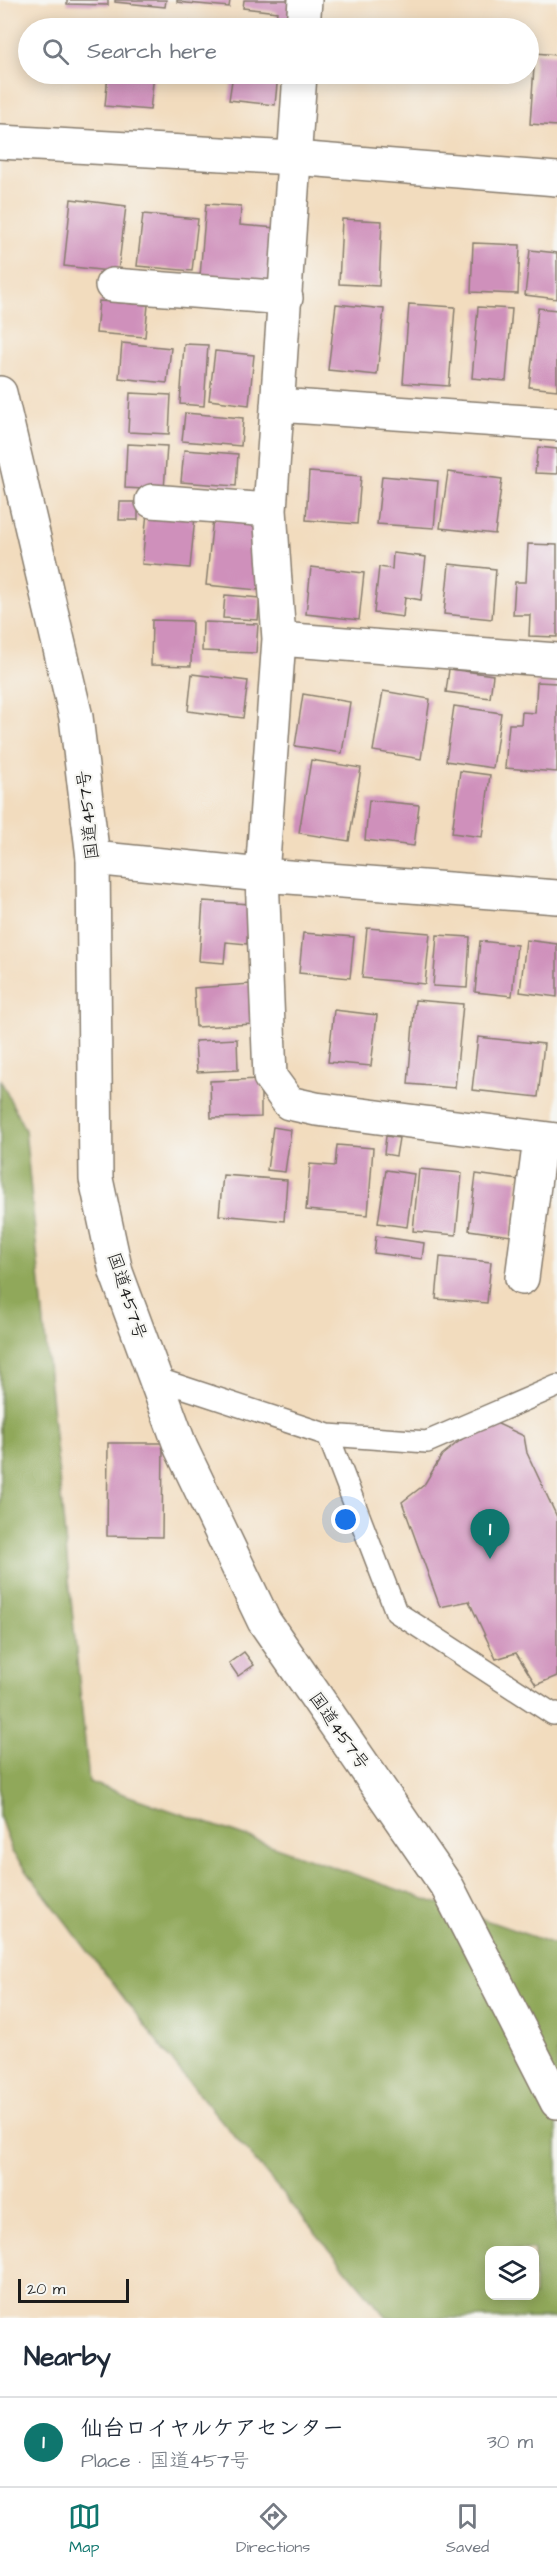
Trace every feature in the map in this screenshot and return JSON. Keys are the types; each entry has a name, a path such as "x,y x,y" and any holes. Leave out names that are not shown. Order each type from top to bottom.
{"main road":[{"path":"304,18 305,0"},
{"path":"299,84 270,510 279,639 262,875 270,1077 289,1103 316,1109 549,1140 522,1278"},
{"path":"0,142 294,158 557,179"},
{"path":"112,285 286,298"},
{"name":"国道457号","path":"0,393 76,717 93,858 96,1179 116,1272 181,1448 264,1621 448,1888 557,2102"},
{"path":"277,405 557,424"},
{"path":"152,501 270,510"},
{"path":"279,639 557,660"},
{"path":"93,858 262,875 557,897"}],"lane":[{"path":"155,1378 328,1435 427,1442 557,1386"},
{"path":"328,1435 396,1612 553,1714 557,1713"}],"green space":[{"path":"0,1079 25,1130 89,1782 557,1945 557,2318 387,2318 179,2070 12,1852 0,1817"}],"building":[{"path":"67,0 108,0 108,5 67,4"},
{"path":"115,0 166,0 165,7 115,2"},
{"path":"177,0 230,0 229,7 177,2"},
{"path":"244,0 295,0 293,18 276,18 277,12 243,8"},
{"path":"539,53 557,55 557,126 530,124 533,84 539,84"},
{"path":"107,84 153,84 150,110 105,106"},
{"path":"231,84 277,84 275,105 229,100"},
{"path":"71,199 126,206 118,272 64,266"},
{"path":"206,204 241,206 240,225 276,228 271,282 200,276"},
{"path":"143,214 198,219 192,271 137,266"},
{"path":"342,219 382,221 379,286 339,284"},
{"path":"473,243 520,245 518,294 471,292"},
{"path":"530,250 557,253 557,299 525,295"},
{"path":"99,301 148,305 145,337 96,333"},
{"path":"336,304 384,309 377,375 328,370"},
{"path":"409,304 455,307 449,386 403,383"},
{"path":"478,307 512,309 506,381 472,378"},
{"path":"538,308 557,310 557,390 529,387"},
{"path":"122,343 171,348 167,383 119,378"},
{"path":"184,344 208,345 204,406 180,404"},
{"path":"215,351 254,355 249,405 209,400"},
{"path":"130,393 171,395 169,434 128,432"},
{"path":"185,413 243,418 241,446 182,441"},
{"path":"127,444 167,446 164,490 125,488"},
{"path":"538,447 557,449 557,474 535,473"},
{"path":"184,450 238,454 236,486 181,482"},
{"path":"309,472 361,476 357,524 306,520"},
{"path":"448,472 502,479 495,534 440,528"},
{"path":"382,476 438,481 434,528 377,524"},
{"path":"120,502 138,502 138,520 119,520"},
{"path":"147,512 195,517 190,568 142,564"},
{"path":"213,518 265,523 258,590 206,585"},
{"path":"528,544 557,545 557,637 529,636 530,615 513,615 515,582 526,582"},
{"path":"393,553 426,557 421,600 405,597 403,617 374,613 379,567 392,569"},
{"path":"449,564 496,569 492,619 444,614"},
{"path":"311,567 364,573 359,620 306,614"},
{"path":"225,595 260,598 258,620 223,618"},
{"path":"152,620 192,621 191,666 151,665"},
{"path":"203,622 258,624 256,653 202,651"},
{"path":"449,669 493,675 490,698 446,692"},
{"path":"192,674 248,681 243,718 188,711"},
{"path":"537,682 557,683 557,772 505,768 509,724 521,724 522,712 535,713"},
{"path":"383,691 430,699 421,759 373,751"},
{"path":"303,694 350,702 342,753 295,746"},
{"path":"454,706 501,713 493,768 446,761"},
{"path":"311,760 361,768 349,841 299,833"},
{"path":"460,771 490,775 482,837 452,833"},
{"path":"369,800 419,805 414,846 365,840"},
{"path":"203,901 250,904 247,944 226,942 224,963 199,961"},
{"path":"367,928 430,933 425,984 362,978"},
{"path":"303,933 354,937 350,978 299,973"},
{"path":"437,935 470,937 467,988 433,986"},
{"path":"526,940 557,944 557,997 520,992"},
{"path":"480,941 517,945 512,996 475,992"},
{"path":"251,984 254,1024 196,1027 194,988"},
{"path":"415,1000 463,1004 455,1088 408,1084"},
{"path":"334,1010 377,1015 371,1066 328,1062"},
{"path":"478,1037 544,1044 538,1097 472,1090"},
{"path":"237,1039 238,1070 197,1072 195,1041"},
{"path":"261,1079 261,1117 211,1118 210,1081"},
{"path":"273,1127 291,1130 285,1172 267,1170"},
{"path":"386,1136 399,1138 396,1156 384,1154"},
{"path":"337,1145 373,1148 368,1215 306,1210 310,1164 335,1166"},
{"path":"419,1169 462,1173 456,1235 413,1231"},
{"path":"386,1170 414,1174 407,1227 378,1223"},
{"path":"476,1174 518,1180 511,1236 469,1230"},
{"path":"223,1175 287,1180 284,1221 219,1215"},
{"path":"376,1236 424,1243 422,1259 374,1253"},
{"path":"440,1257 491,1262 487,1303 436,1299"},
{"path":"496,1423 524,1436 527,1453 557,1517 557,1676 536,1685 516,1653 496,1659 469,1601 440,1607 402,1502 424,1485 442,1455 471,1432"},
{"path":"108,1443 163,1443 162,1537 107,1536"},
{"path":"244,1652 254,1665 238,1676 229,1663"}],"place":[{"name":"仙台ロイヤルケアセンター","path":"490,1559"}]}
